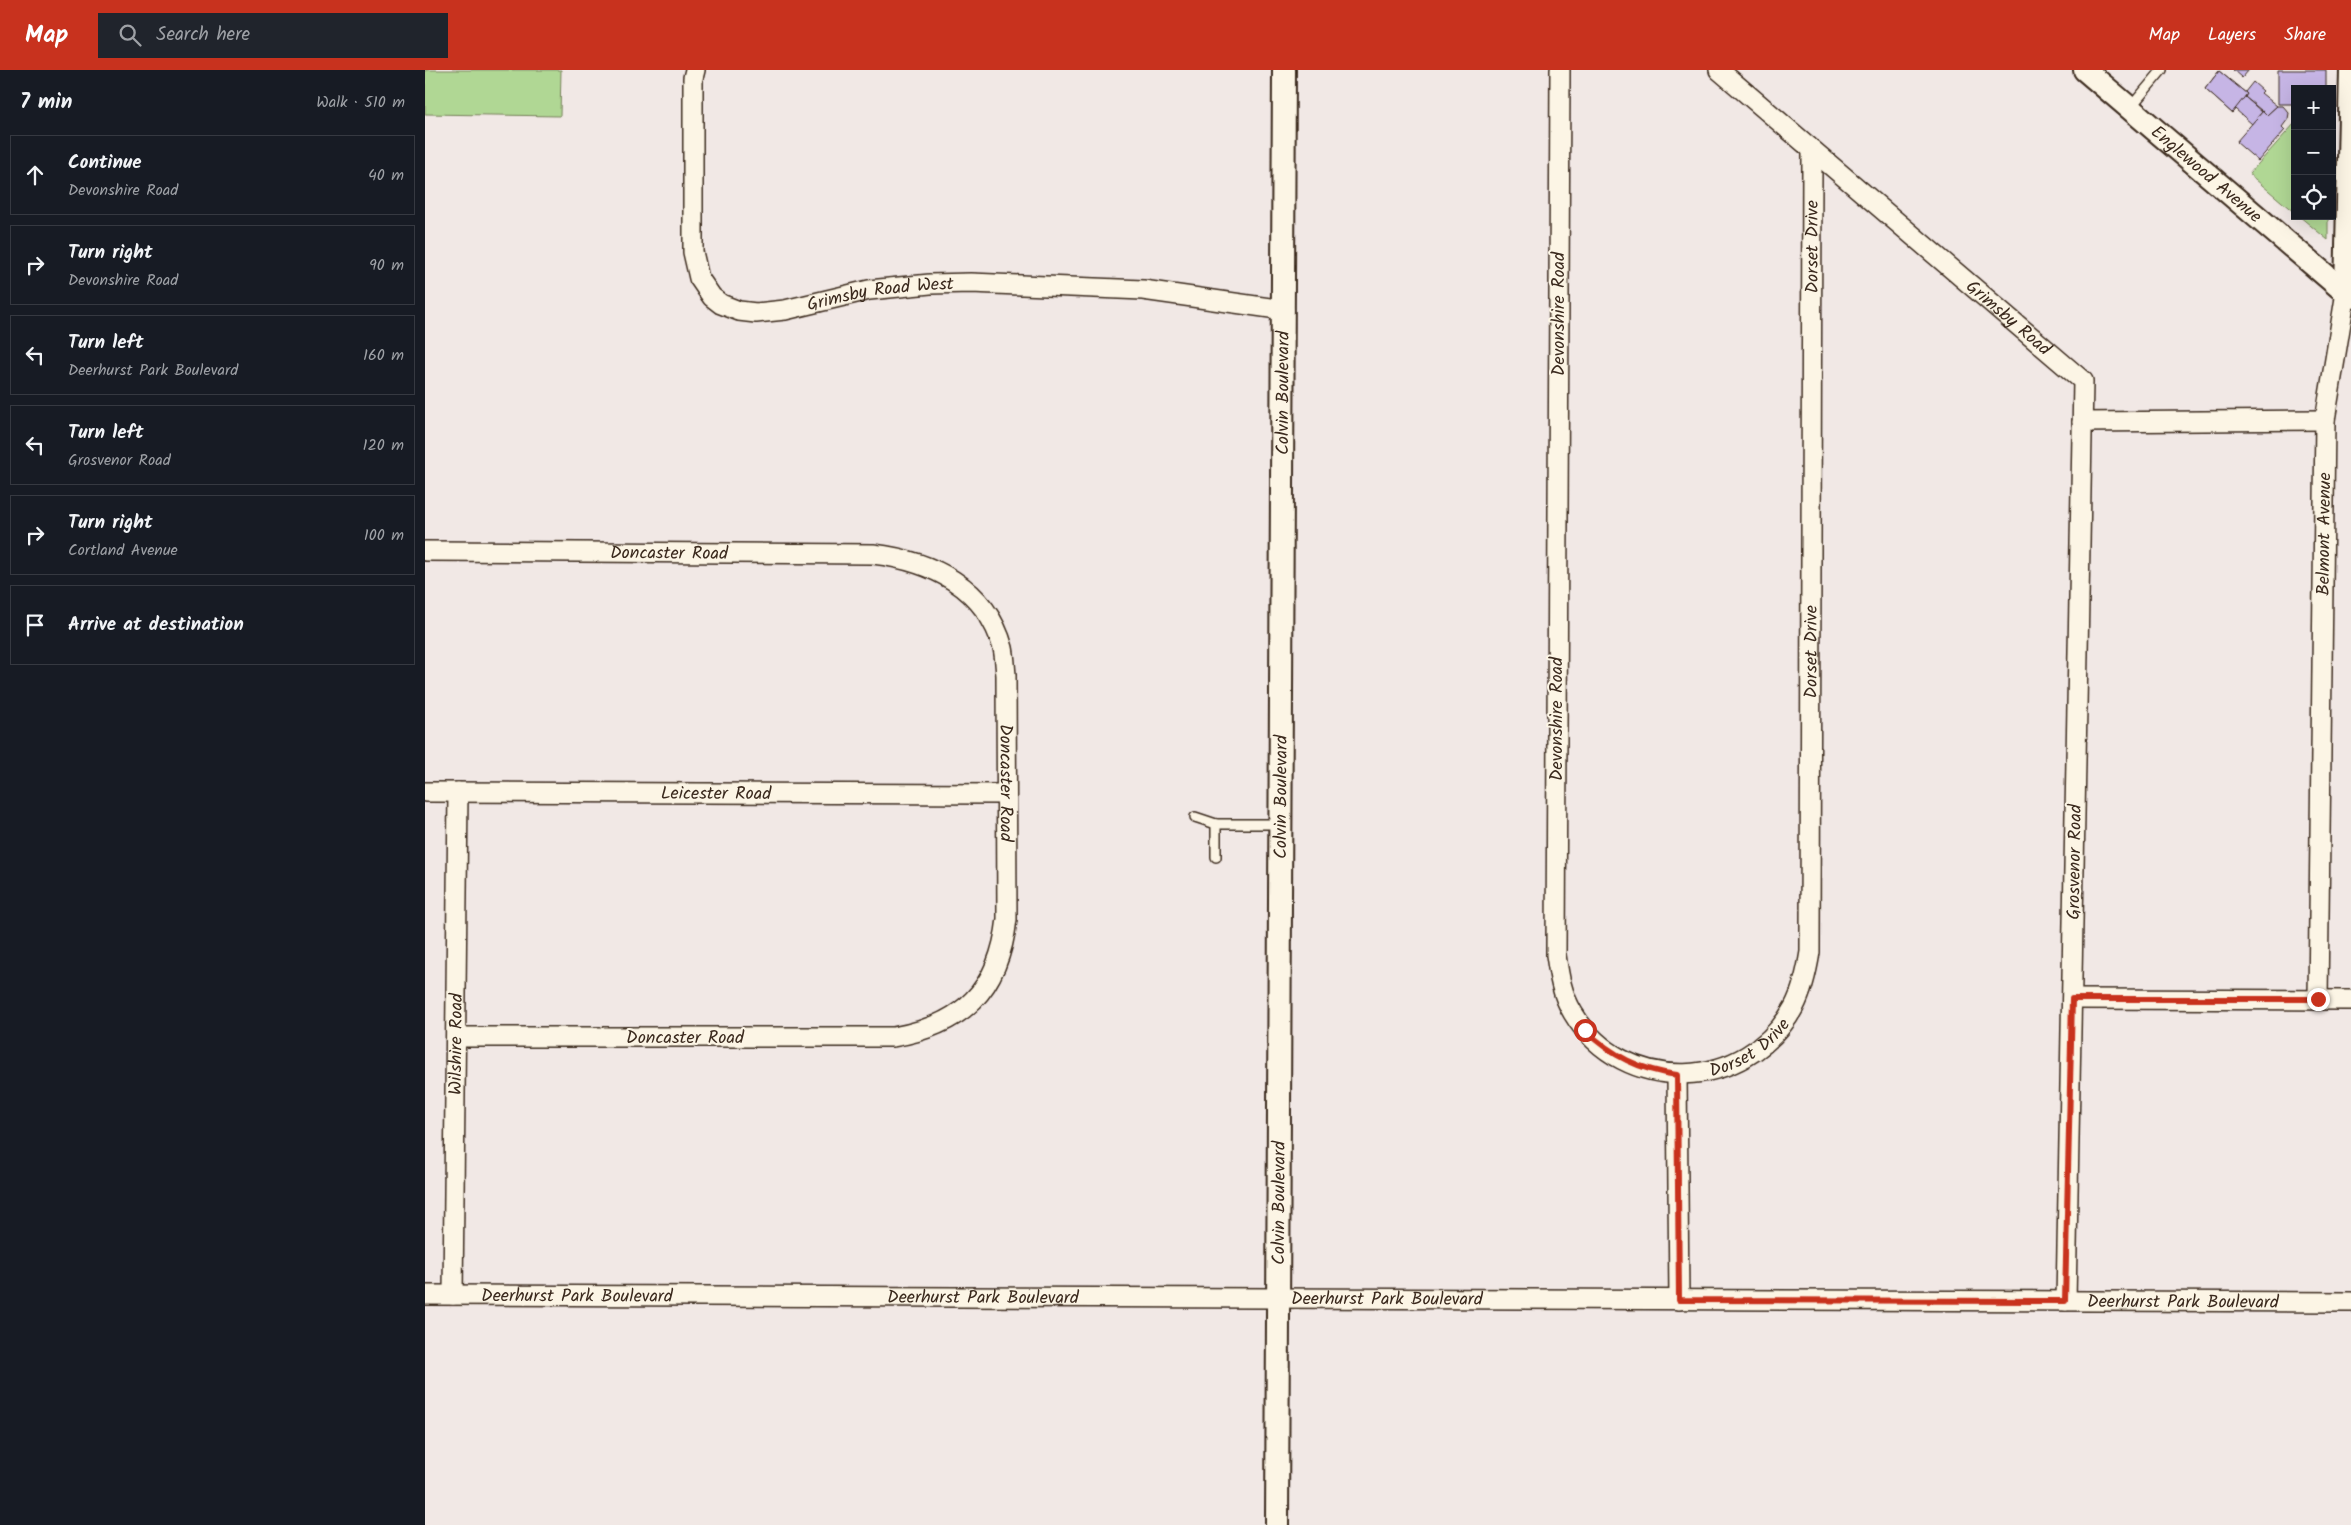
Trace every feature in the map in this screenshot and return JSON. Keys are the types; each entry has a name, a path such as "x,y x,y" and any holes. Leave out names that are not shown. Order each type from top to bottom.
{"street":[{"name":"Grimsby Road West","path":"695,70 693,78 693,252 699,278 712,296 721,304 739,311 756,313 785,310 869,290 930,284 971,283 1143,290 1284,310"},
{"name":"Colvin Boulevard","path":"1277,1525 1284,70"},
{"name":"Devonshire Road","path":"1560,70 1556,955 1563,994 1585,1030 1600,1045 1638,1067 1677,1075"},
{"name":"Grimsby Road","path":"1719,70 2083,380 2082,422"},
{"name":"Englewood Avenue","path":"2085,70 2349,295"},
{"name":"Belmont Avenue","path":"2318,999 2325,420 2349,295 2351,70"},
{"name":"Dorset Drive","path":"1677,1075 1721,1068 1742,1058 1762,1045 1779,1028 1793,1009 1806,975 1809,952 1812,150"},
{"path":"2082,422 2325,420"},
{"name":"Grosvenor Road","path":"2065,1301 2082,422"},
{"name":"Doncaster Road","path":"425,551 873,554 895,557 921,564 946,575 969,590 991,619 1003,648 1006,675 1007,919 1004,943 996,967 987,985 955,1015 936,1026 915,1034 893,1038 456,1038"},
{"name":"Leicester Road","path":"425,792 1006,794"},
{"name":"Wilshire Road","path":"453,1295 458,792"},
{"path":"2072,999 2351,1000"},
{"path":"1677,1075 1679,1300"},
{"name":"Deerhurst Park Boulevard","path":"425,1295 2351,1302"}],"lane":[{"path":"2130,108 2162,70"},
{"path":"1195,818 1216,824 1281,824"},
{"path":"1216,824 1216,857"}],"green space":[{"path":"425,70 561,70 560,116 425,114"},
{"path":"2291,127 2291,210 2249,174"},
{"path":"2304,220 2328,220 2328,240"}],"building":[{"path":"2233,70 2249,70 2242,78"},
{"path":"2278,70 2326,70 2326,85 2291,85 2291,104 2278,104"},
{"path":"2219,71 2247,94 2245,97 2262,112 2252,124 2235,109 2232,113 2205,89"},
{"path":"2219,71 2247,94 2232,113 2205,89"},
{"path":"2253,82 2263,91 2261,93 2277,106 2267,115 2245,97 2247,94 2245,92"},
{"path":"2277,106 2283,106 2289,113 2288,119 2282,127 2285,130 2258,161 2236,142 2263,111 2267,115"}],"route":[{"path":"1585,1030 1600,1045 1638,1067 1677,1075 1679,1300 2065,1301 2072,999 2318,999"}]}
